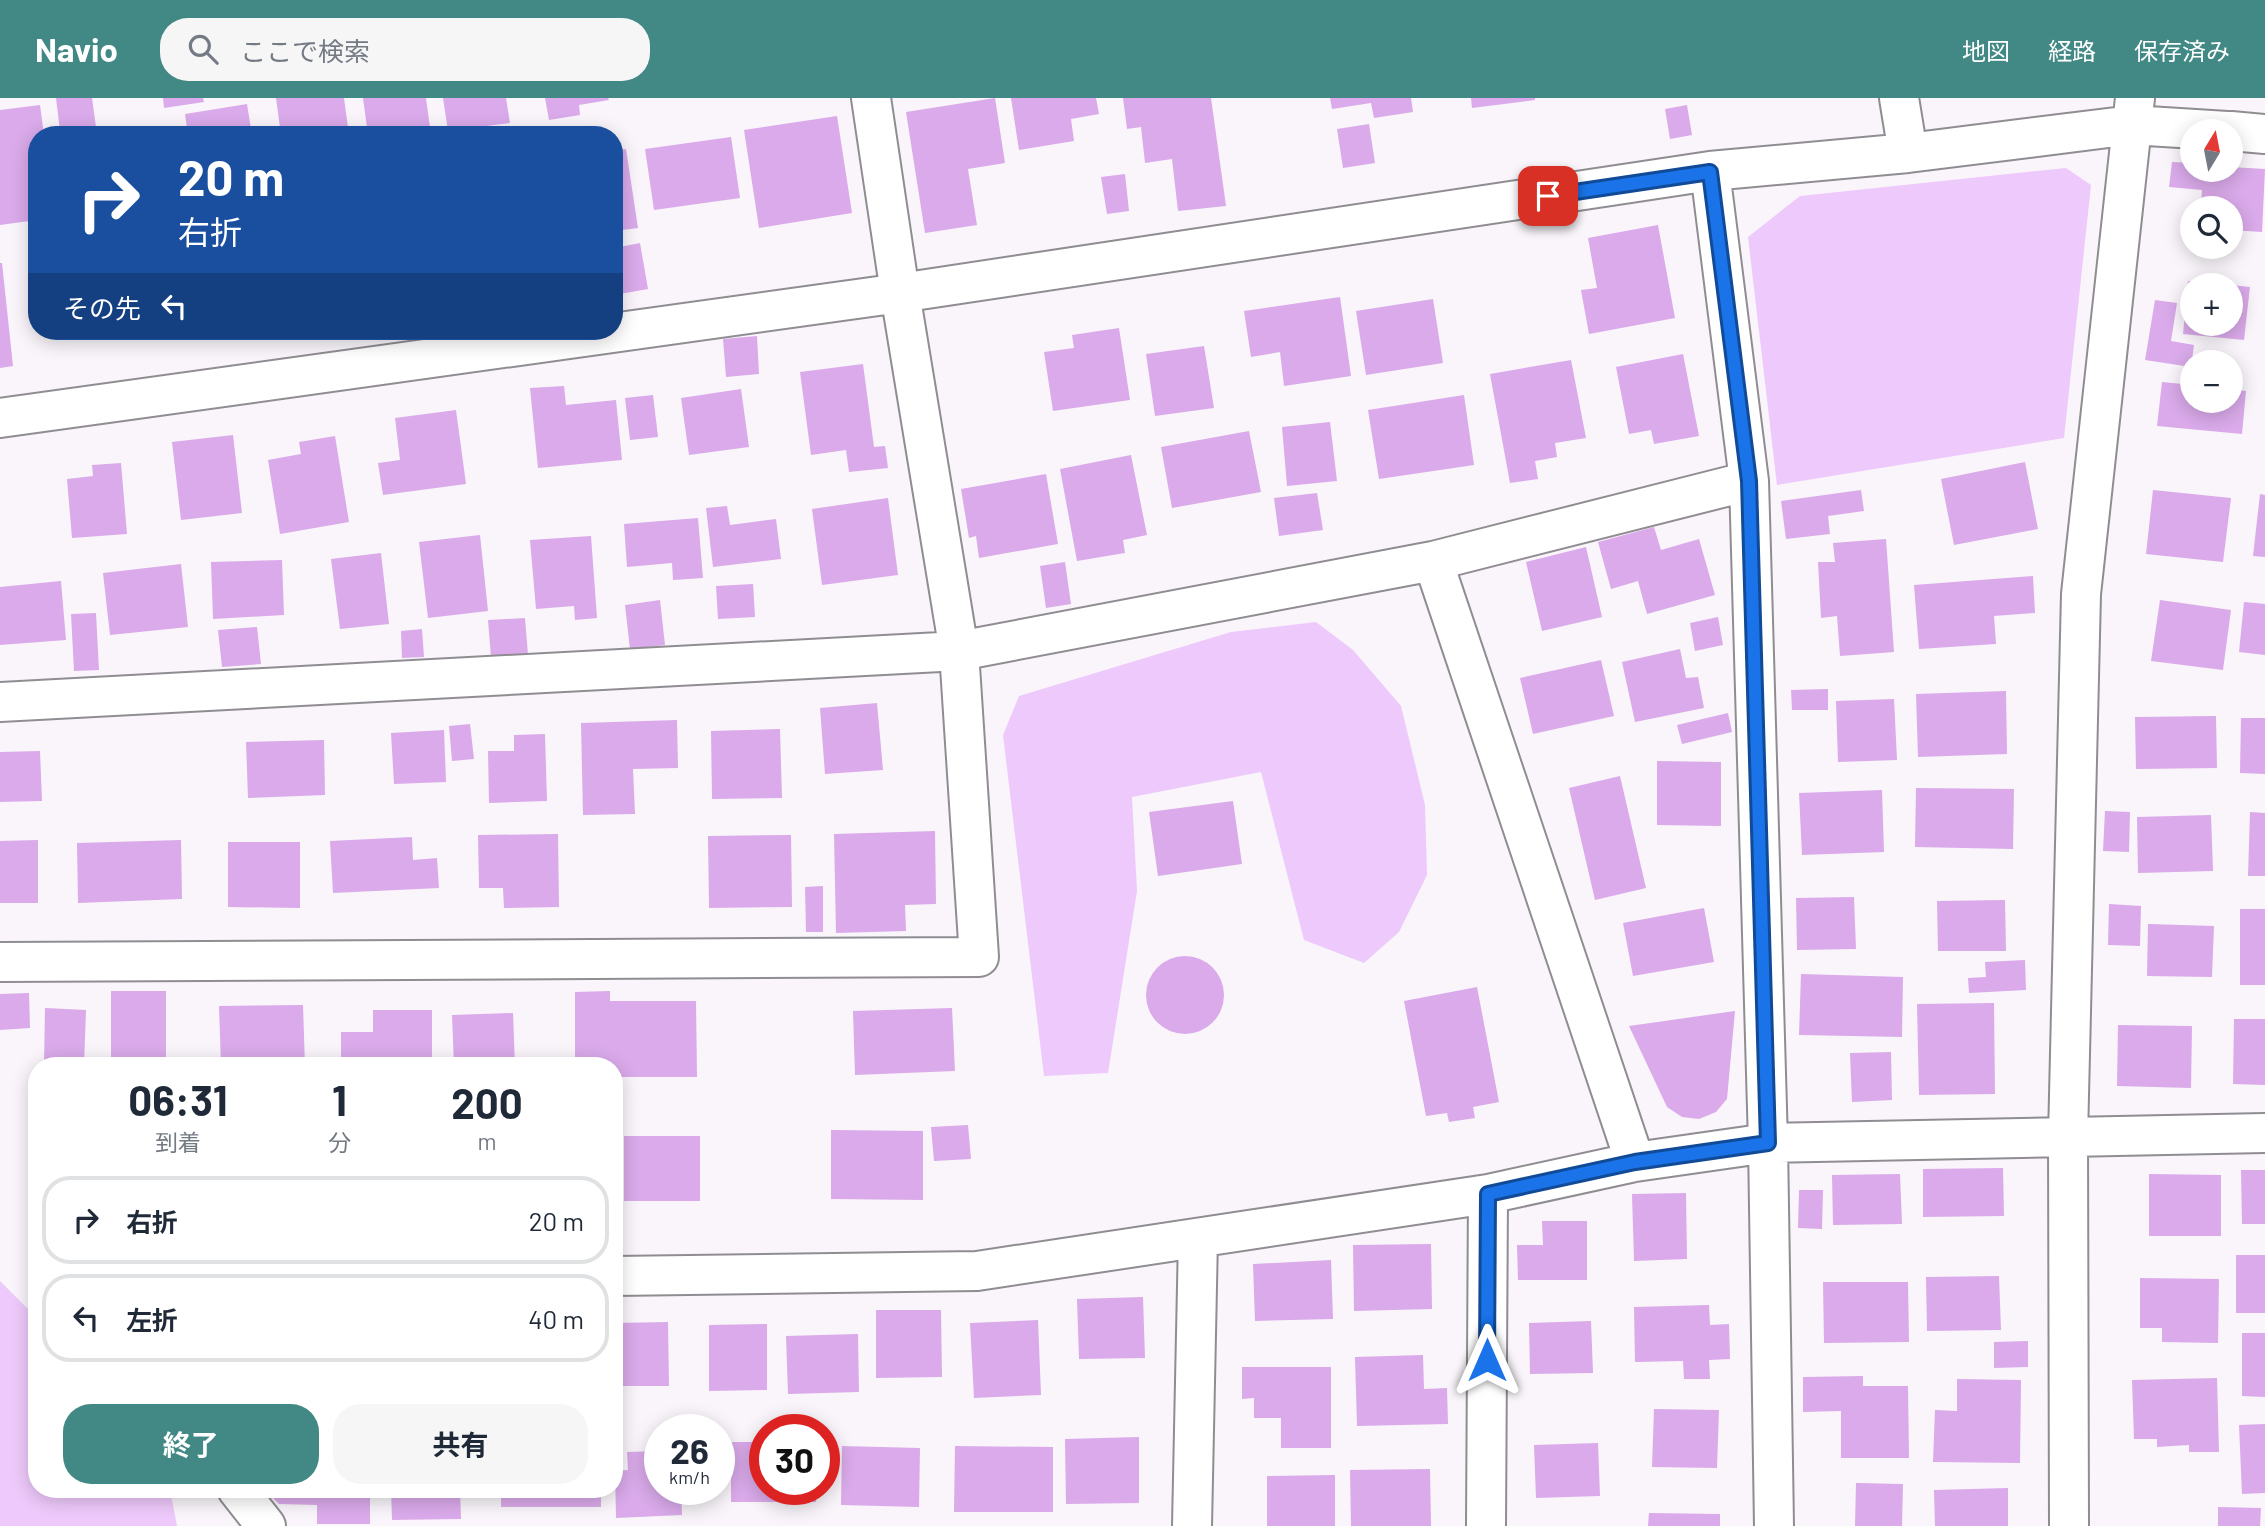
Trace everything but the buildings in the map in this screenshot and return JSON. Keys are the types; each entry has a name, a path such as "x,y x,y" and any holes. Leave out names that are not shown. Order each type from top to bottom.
{"street":[{"path":"0,962 979,957 959,651 871,98"},
{"path":"1899,98 1908,153"},
{"path":"623,331 900,293 1710,172 1908,153 2133,112 2180,121"},
{"path":"2069,1526 2068,1137 2081,594 2133,112"},
{"path":"2244,132 2265,134"},
{"path":"1710,172 1749,481 1768,1143 1774,1526"},
{"path":"0,418 562,340"},
{"path":"0,702 959,651 1433,561 1749,481"},
{"path":"1433,561 1635,1162"},
{"path":"623,1276 977,1272 1488,1194 1635,1162 1768,1143 2265,1133"},
{"path":"1486,1526 1488,1194"},
{"path":"1192,1526 1198,1238"},
{"path":"244,1498 266,1526"}],"shaded area":[{"path":"2066,168 2091,185 2064,438 1777,485 1748,237 1800,196"},
{"path":"1316,622 1353,650 1401,706 1425,805 1427,875 1399,932 1364,963 1304,940 1261,772 1132,797 1137,891 1108,1073 1044,1076 1003,735 1019,696 1231,632"},
{"path":"0,1281 28,1309 28,1498 172,1498 177,1526 0,1526"}],"route":[{"path":"1487,1360 1488,1194 1635,1162 1768,1143 1749,481 1710,172 1548,196"}]}
